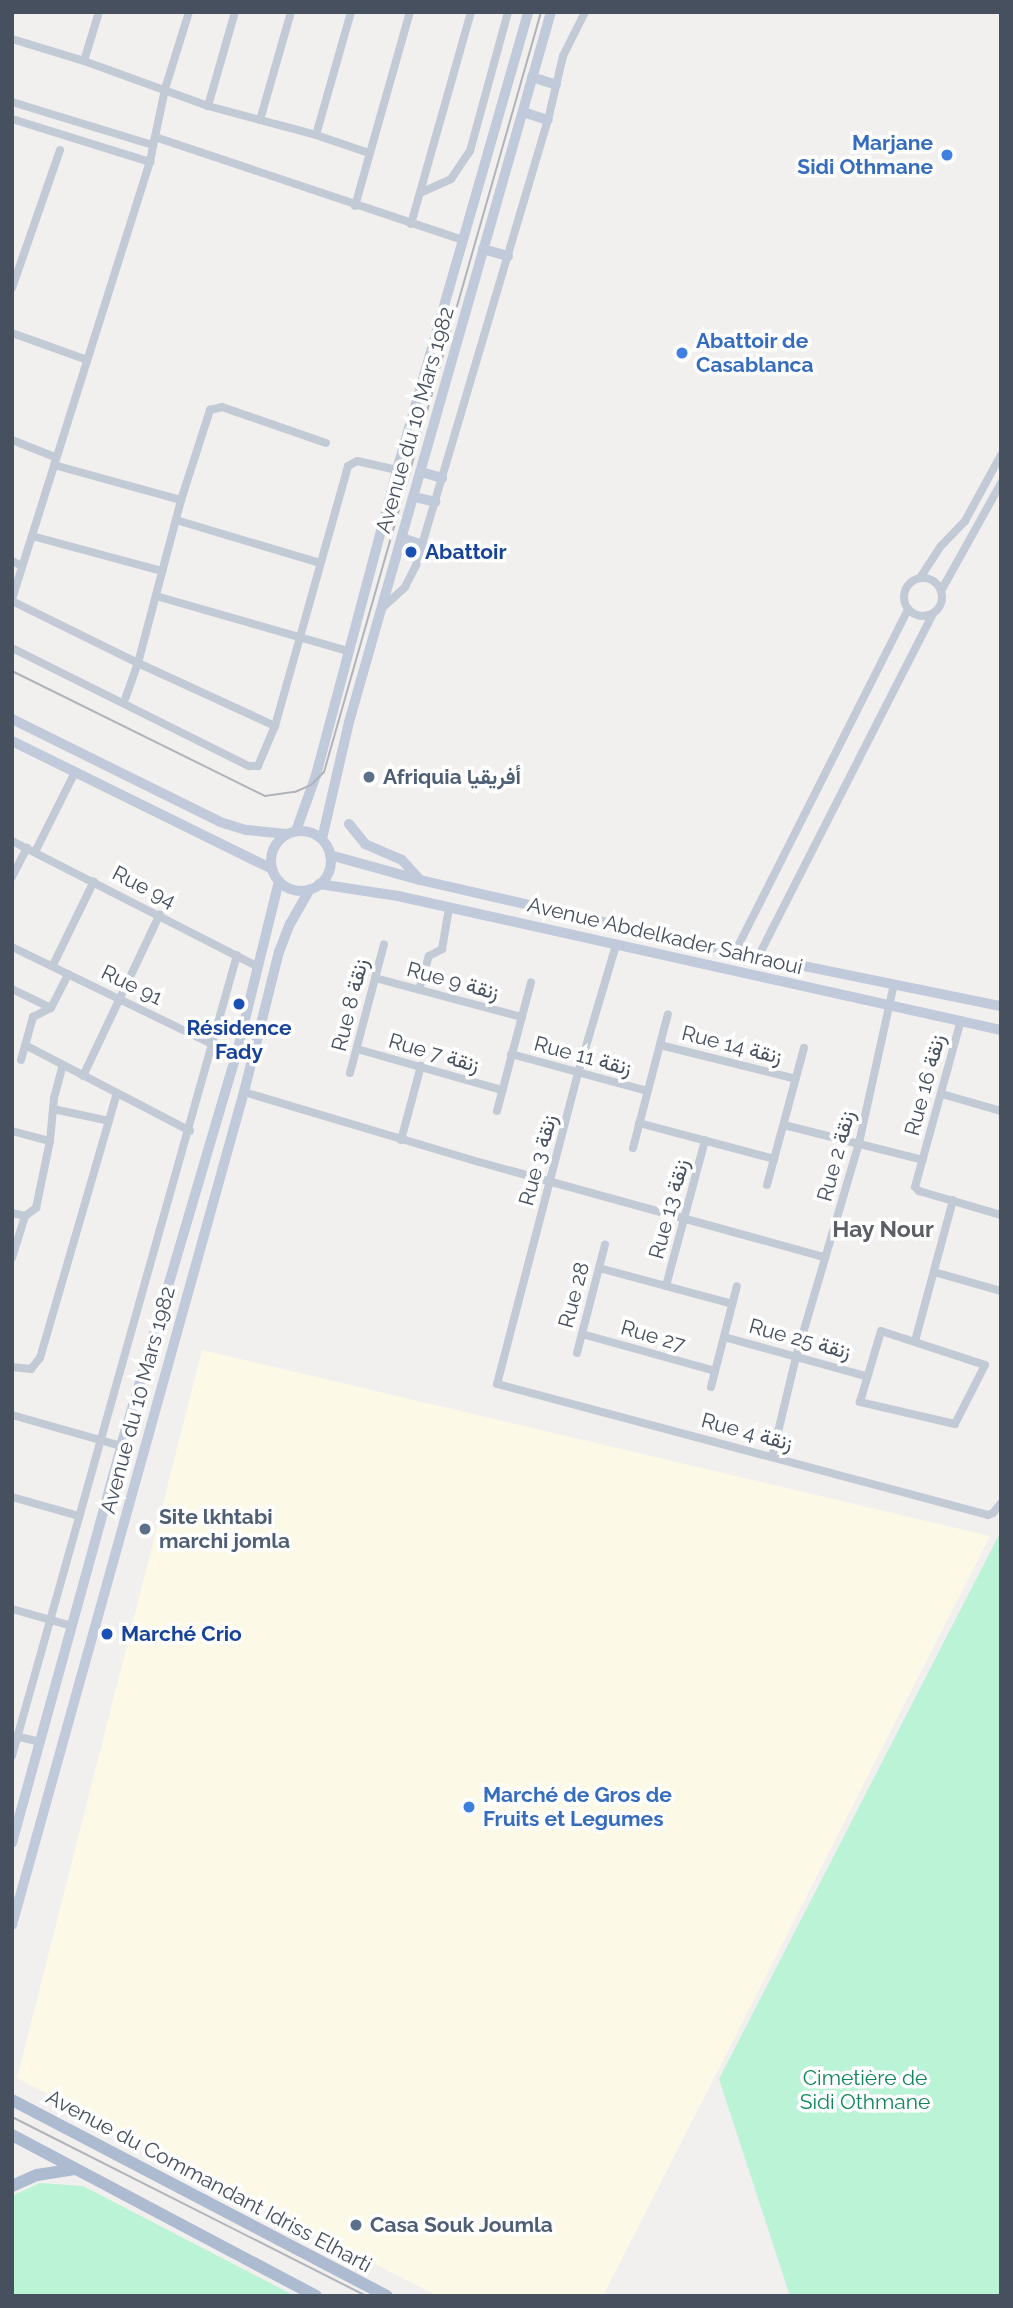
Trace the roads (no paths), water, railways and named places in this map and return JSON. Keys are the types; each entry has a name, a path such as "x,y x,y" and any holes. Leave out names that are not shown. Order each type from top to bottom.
{"main road":[{"name":"Avenue du 10 Mars 1982","path":"292,832 316,775 397,470 528,12"},
{"name":"Avenue du 10 Mars 1982","path":"322,839 349,722 551,12"},
{"path":"533,77 556,85"},
{"path":"523,112 548,120"},
{"path":"483,249 508,256"},
{"path":"421,472 442,478"},
{"path":"414,497 435,502"},
{"path":"402,538 422,545"},
{"path":"12,719 220,822 247,830 314,834 322,839 330,855 329,871 315,887 293,890 279,881 272,869 12,741"},
{"path":"349,824 365,844 407,863 420,880"},
{"path":"272,869 274,848 292,832"},
{"name":"Avenue Abdelkader Sahraoui","path":"330,855 420,880 735,952 1001,1006"},
{"name":"Avenue du 10 Mars 1982","path":"12,1843 121,1446 236,1056 279,881"},
{"name":"Avenue du 10 Mars 1982","path":"12,1925 244,1092 279,952 290,924 315,887"},
{"name":"Avenue Abdelkader Sahraoui","path":"315,887 356,887 1001,1030"},
{"path":"12,2089 29,2108"},
{"name":"Avenue du Commandant Idriss Elharti","path":"12,2100 387,2296"},
{"path":"12,2134 316,2296"},
{"path":"12,2186 37,2175 75,2169"}],"street":[{"path":"84,61 99,12"},
{"path":"189,12 165,89 150,162 12,600 138,663 275,726"},
{"path":"208,106 234,12"},
{"path":"260,120 291,12"},
{"path":"316,135 351,12"},
{"path":"355,206 411,12"},
{"path":"411,224 471,12"},
{"path":"420,193 451,179 470,151 508,12"},
{"path":"382,608 409,580 422,545 548,120 564,57 585,12"},
{"path":"12,39 84,61 208,106 316,135 369,153"},
{"path":"12,102 154,141 463,240"},
{"path":"12,119 150,162"},
{"path":"12,288 60,150"},
{"path":"12,332 87,360"},
{"path":"124,702 138,663 181,500 213,408 222,407 326,443"},
{"path":"12,440 55,461 181,500"},
{"path":"735,952 908,609 905,590 920,578 940,546 965,521 1001,455"},
{"path":"12,648 255,767 261,763 275,726 348,466 357,461 397,470"},
{"path":"758,957 932,614 941,603 941,591 1001,483"},
{"path":"176,520 320,563"},
{"path":"32,537 162,571"},
{"path":"12,561 22,566"},
{"path":"920,578 933,580 941,591"},
{"path":"156,596 348,652"},
{"path":"908,609 919,616 932,614"},
{"path":"36,852 75,772"},
{"name":"Rue 94","path":"12,841 160,914 258,967"},
{"path":"12,877 27,848"},
{"path":"52,965 94,881"},
{"path":"419,990 429,956 442,949 449,908"},
{"path":"83,1076 160,914"},
{"name":"Rue 8 زنقة","path":"350,1073 384,944"},
{"name":"Rue 3 زنقة","path":"497,1384 578,1073 616,945"},
{"name":"Rue 91","path":"13,948 236,1056"},
{"path":"12,1756 15,1736 52,1620 99,1439 190,1130 237,955"},
{"path":"21,1060 33,1017 51,1008 68,974"},
{"name":"Rue 9 زنقة","path":"375,978 522,1017"},
{"path":"497,1111 531,982"},
{"name":"Rue 2 زنقة","path":"772,1457 796,1357 859,1143 894,985"},
{"path":"12,989 51,1008"},
{"path":"633,1148 668,1014"},
{"name":"Rue 16 زنقة","path":"953,1200 916,1188 961,1020"},
{"path":"25,1045 190,1130"},
{"name":"Rue 14 زنقة","path":"660,1045 796,1079"},
{"path":"767,1185 804,1048"},
{"name":"Rue 7 زنقة","path":"357,1049 502,1090"},
{"name":"Rue 11 زنقة","path":"511,1054 647,1091"},
{"path":"12,1258 24,1216 36,1208 63,1065"},
{"path":"401,1140 421,1066"},
{"path":"244,1092 401,1140 825,1257"},
{"path":"12,1367 31,1369 40,1359 117,1093"},
{"path":"942,1094 1001,1111"},
{"path":"53,1109 108,1121"},
{"name":"Rue 13 زنقة","path":"639,1123 774,1159"},
{"name":"Rue 16 زنقة","path":"784,1125 923,1160"},
{"path":"12,1131 50,1141"},
{"name":"Rue 13 زنقة","path":"666,1286 705,1140"},
{"path":"915,1341 953,1200 1001,1215"},
{"path":"12,1213 24,1216"},
{"name":"Rue 28","path":"577,1353 605,1245"},
{"path":"599,1268 732,1304"},
{"path":"934,1272 1001,1291"},
{"path":"711,1387 737,1286"},
{"path":"879,1331 915,1341 985,1365 954,1425 860,1401 879,1331"},
{"name":"Rue 27","path":"582,1334 715,1371"},
{"name":"Rue 25 زنقة","path":"724,1337 866,1376"},
{"name":"Rue 4 زنقة","path":"497,1384 988,1515 993,1514 1001,1503"},
{"path":"12,1415 121,1446"},
{"path":"12,1497 79,1516"},
{"path":"12,1609 72,1626"},
{"path":"15,1736 40,1742"}],"tram line":[{"path":"12,671 265,796 295,792 311,785 324,772 541,12"},
{"path":"12,2117 366,2296"}],"place":[{"name":"Marjane Sidi Othmane","path":"947,155"},
{"name":"Abattoir de Casablanca","path":"682,353"},
{"name":"Abattoir","path":"411,552"},
{"name":"Afriquia أفريقيا","path":"369,777"},
{"name":"Résidence Fady","path":"239,1004"},
{"name":"Site lkhtabi marchi jomla","path":"145,1529"},
{"name":"Marché Crio","path":"107,1634"},
{"name":"Marché de Gros de Fruits et Legumes","path":"469,1807"},
{"name":"Casa Souk Joumla","path":"356,2225"}],"district":[{"name":"Hay Nour","path":"883,1229"}],"park label":[{"name":"Cimetière de Sidi Othmane","path":"865,2090"}]}
